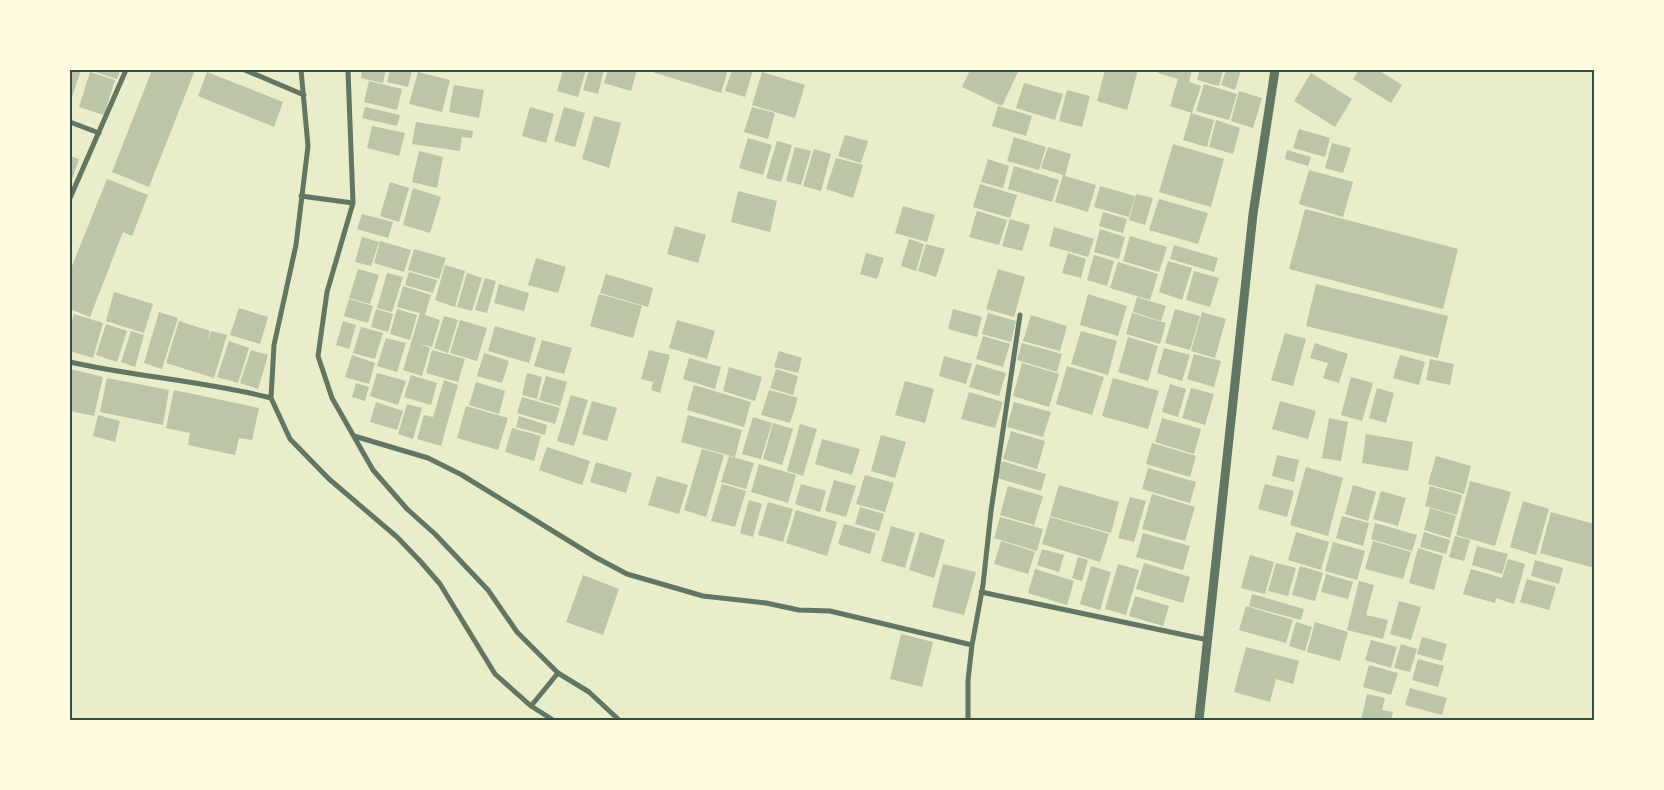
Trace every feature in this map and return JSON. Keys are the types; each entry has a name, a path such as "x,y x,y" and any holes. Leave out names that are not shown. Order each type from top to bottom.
{"street":[{"path":"70,198 126,70"},
{"path":"245,70 304,95"},
{"path":"302,70 308,146 296,245 274,345 271,398 290,439 329,479 397,537 440,584 494,674 531,706 553,720"},
{"path":"348,70 354,203 328,286 318,356 332,398 373,470 407,509 435,534 488,590 517,632 558,673 589,692 619,720"},
{"path":"1199,720 1253,214 1275,70"},
{"path":"70,122 100,132"},
{"path":"301,196 354,203"},
{"path":"968,720 968,680 972,645 1020,315"},
{"path":"70,362 113,372 233,389 271,398"},
{"path":"354,436 428,458 470,480 595,557 627,574 703,596 766,603 799,610 830,611 972,645"},
{"path":"981,592 1209,640"},
{"path":"531,706 558,673"}],"building":[{"path":"70,70 81,70 70,103"},
{"path":"95,70 120,70 117,79 95,72"},
{"path":"152,70 195,70 149,187 112,172"},
{"path":"362,70 386,70 383,83 361,78"},
{"path":"390,70 412,70 408,87 387,82"},
{"path":"563,70 586,70 578,97 557,91"},
{"path":"589,70 604,70 598,94 583,90"},
{"path":"608,70 637,70 631,91 604,83"},
{"path":"646,70 728,70 721,93"},
{"path":"732,70 753,70 745,97 725,91"},
{"path":"970,70 1019,70 1002,106 962,87"},
{"path":"1105,70 1138,70 1127,110 1097,101"},
{"path":"1158,70 1192,70 1189,82 1201,86 1192,113 1170,106 1178,79 1158,73"},
{"path":"1200,70 1223,70 1219,86 1197,80"},
{"path":"1226,70 1241,70 1235,90 1221,85"},
{"path":"1359,70 1378,70 1402,85 1391,103 1353,79"},
{"path":"90,72 115,80 104,115 79,107"},
{"path":"207,72 283,102 274,127 198,96"},
{"path":"418,72 450,80 442,112 409,104"},
{"path":"762,72 805,85 795,118 752,105"},
{"path":"1311,73 1352,99 1335,127 1294,101"},
{"path":"369,81 402,89 397,110 364,102"},
{"path":"1024,83 1063,94 1055,120 1016,108"},
{"path":"1204,84 1237,94 1229,120 1196,111"},
{"path":"454,85 484,90 479,118 449,112"},
{"path":"1067,90 1090,96 1082,127 1059,121"},
{"path":"1239,91 1262,98 1253,128 1231,121"},
{"path":"998,106 1032,116 1026,136 992,126"},
{"path":"365,107 400,115 397,126 362,118"},
{"path":"530,107 554,114 546,143 522,136"},
{"path":"564,107 585,113 575,147 554,141"},
{"path":"752,107 775,113 768,139 744,132"},
{"path":"1191,113 1214,120 1207,147 1183,140"},
{"path":"594,116 621,123 609,168 582,159"},
{"path":"1216,120 1240,128 1233,154 1209,147"},
{"path":"416,122 473,131 472,138 462,137 460,151 412,144"},
{"path":"372,126 405,133 399,156 367,148"},
{"path":"1299,129 1330,138 1325,157 1293,148"},
{"path":"845,135 868,141 861,163 838,156"},
{"path":"1014,137 1046,147 1039,170 1007,161"},
{"path":"748,138 772,145 763,175 739,168"},
{"path":"777,141 792,145 781,182 766,178"},
{"path":"1332,143 1351,148 1343,173 1325,168"},
{"path":"1173,144 1224,159 1211,207 1159,192"},
{"path":"795,147 811,151 801,185 786,181"},
{"path":"1048,147 1071,154 1065,176 1096,185 1088,212 1055,202 1063,175 1041,168"},
{"path":"814,149 831,154 821,191 803,186"},
{"path":"1287,150 1311,157 1308,166 1285,159"},
{"path":"419,151 443,157 437,188 412,182"},
{"path":"70,156 79,159 70,186"},
{"path":"836,158 863,165 853,198 826,189"},
{"path":"988,159 1009,166 1003,188 981,182"},
{"path":"1014,166 1059,180 1052,202 1008,189"},
{"path":"1309,170 1353,182 1343,217 1299,204"},
{"path":"107,179 148,195 132,236 123,232 90,317 70,309 70,271"},
{"path":"390,182 409,188 399,222 380,216"},
{"path":"980,184 1017,195 1010,218 973,207"},
{"path":"1100,186 1135,196 1129,217 1094,207"},
{"path":"413,188 441,197 430,233 403,225"},
{"path":"738,191 777,201 770,232 731,222"},
{"path":"1136,194 1153,198 1145,225 1129,220"},
{"path":"1159,199 1208,213 1198,244 1149,230"},
{"path":"903,206 935,215 927,242 895,233"},
{"path":"1305,209 1458,249 1443,309 1289,269"},
{"path":"977,211 1007,220 999,245 969,237"},
{"path":"1103,212 1127,219 1123,233 1099,226"},
{"path":"362,214 393,222 388,238 357,229"},
{"path":"1010,219 1030,225 1022,251 1002,246"},
{"path":"675,226 706,235 698,263 667,254"},
{"path":"1054,227 1094,239 1088,257 1049,246"},
{"path":"1100,229 1125,237 1119,259 1094,252"},
{"path":"1130,236 1167,247 1159,272 1123,261"},
{"path":"362,237 379,242 371,266 355,262"},
{"path":"909,239 924,244 916,271 901,266"},
{"path":"380,241 411,250 404,272 374,263"},
{"path":"926,244 945,249 936,277 918,271"},
{"path":"1174,245 1218,258 1214,272 1170,259"},
{"path":"414,249 446,258 439,279 408,270"},
{"path":"866,253 884,258 877,279 860,274"},
{"path":"1068,253 1086,259 1081,278 1062,273"},
{"path":"1094,255 1114,261 1107,286 1087,280"},
{"path":"536,258 566,267 558,293 528,285"},
{"path":"1168,261 1192,268 1182,300 1159,292"},
{"path":"1118,262 1158,274 1150,300 1110,288"},
{"path":"445,265 465,271 455,307 435,300"},
{"path":"358,269 379,275 370,304 349,298"},
{"path":"998,269 1025,277 1014,317 986,309"},
{"path":"1194,271 1219,278 1210,307 1186,300"},
{"path":"409,272 437,280 433,293 405,285"},
{"path":"387,273 403,277 392,312 377,308"},
{"path":"467,273 482,278 472,311 457,307"},
{"path":"606,274 653,288 648,307 600,293"},
{"path":"485,278 496,281 487,313 475,310"},
{"path":"499,284 529,293 524,311 494,303"},
{"path":"1316,284 1448,316 1438,358 1306,326"},
{"path":"403,286 431,295 425,315 440,320 432,347 420,344 430,348 422,376 403,370 420,313 397,307"},
{"path":"114,292 153,304 144,333 106,321"},
{"path":"599,294 642,306 633,338 590,326"},
{"path":"1088,294 1127,306 1118,336 1080,325"},
{"path":"1137,297 1166,306 1161,321 1133,312"},
{"path":"349,299 373,306 368,323 344,316"},
{"path":"239,308 268,317 260,344 230,335"},
{"path":"376,309 393,314 388,332 371,327"},
{"path":"397,309 417,315 410,340 390,334"},
{"path":"953,309 982,317 977,337 948,329"},
{"path":"1175,309 1200,316 1190,350 1165,343"},
{"path":"159,312 178,318 162,369 144,363"},
{"path":"1202,312 1226,319 1215,358 1191,351"},
{"path":"988,313 1016,321 1011,342 982,334"},
{"path":"1132,313 1166,323 1160,344 1126,334"},
{"path":"74,314 103,323 93,358 70,351 70,327"},
{"path":"1031,315 1067,326 1060,351 1023,341"},
{"path":"444,316 458,320 448,353 434,348"},
{"path":"460,320 487,328 477,361 450,353"},
{"path":"677,320 715,331 707,359 669,348"},
{"path":"179,321 210,331 207,343 211,331 227,335 214,378 166,363"},
{"path":"343,321 356,325 349,349 336,345"},
{"path":"106,324 127,331 117,362 96,355"},
{"path":"495,326 536,338 529,363 488,351"},
{"path":"361,327 383,333 375,359 353,353"},
{"path":"131,331 144,335 135,367 121,362"},
{"path":"1081,331 1117,341 1108,375 1071,364"},
{"path":"1285,333 1306,339 1293,386 1271,380"},
{"path":"983,336 1010,344 1003,367 976,359"},
{"path":"1128,337 1158,346 1148,381 1118,372"},
{"path":"386,338 406,343 397,372 377,366"},
{"path":"542,340 572,348 564,374 534,366"},
{"path":"229,341 249,348 238,383 217,377"},
{"path":"1022,343 1062,354 1057,372 1017,360"},
{"path":"1315,343 1348,354 1339,383 1323,378 1328,363 1310,358"},
{"path":"1164,348 1190,355 1182,381 1157,373"},
{"path":"251,350 268,355 258,389 240,383"},
{"path":"432,350 465,359 458,382 426,373"},
{"path":"649,350 670,355 660,393 651,390 653,382 641,379"},
{"path":"779,351 802,358 798,373 774,367"},
{"path":"484,353 509,361 502,383 477,376"},
{"path":"1194,354 1221,361 1214,387 1187,379"},
{"path":"352,355 375,363 369,384 345,377"},
{"path":"1400,355 1425,362 1419,385 1393,378"},
{"path":"944,356 972,364 966,384 939,376"},
{"path":"689,358 721,367 715,389 683,379"},
{"path":"1430,359 1454,364 1450,385 1426,380"},
{"path":"1022,363 1059,374 1049,407 1013,396"},
{"path":"976,364 1006,373 999,396 969,387"},
{"path":"1067,366 1104,377 1092,415 1056,404"},
{"path":"729,367 762,377 755,401 723,391"},
{"path":"70,369 103,377 94,416 70,411"},
{"path":"776,369 798,376 793,395 770,388"},
{"path":"377,373 406,381 398,405 370,396"},
{"path":"527,373 542,377 537,399 522,395"},
{"path":"411,375 437,383 431,405 404,397"},
{"path":"546,376 567,382 560,406 539,400"},
{"path":"1351,377 1373,383 1362,421 1341,415"},
{"path":"107,378 169,390 163,425 100,412"},
{"path":"1113,378 1159,391 1148,429 1102,416"},
{"path":"444,380 458,385 441,446 417,439 424,415 433,417"},
{"path":"905,381 934,389 925,423 895,415"},
{"path":"476,382 505,391 499,414 469,405"},
{"path":"356,383 369,387 365,401 352,397"},
{"path":"1170,384 1186,389 1178,417 1162,412"},
{"path":"694,385 751,402 744,427 687,410"},
{"path":"1191,388 1214,394 1205,425 1182,418"},
{"path":"1377,388 1394,393 1386,423 1369,418"},
{"path":"174,390 259,408 252,440 239,438 235,455 188,445 190,433 166,428"},
{"path":"769,390 798,398 790,423 761,415"},
{"path":"969,392 1003,402 995,428 961,419"},
{"path":"571,395 588,400 574,446 557,441"},
{"path":"522,397 560,408 555,424 517,413"},
{"path":"592,401 617,408 607,441 582,434"},
{"path":"1280,401 1316,411 1308,439 1272,429"},
{"path":"376,402 403,411 397,430 370,422"},
{"path":"1014,402 1051,412 1043,437 1007,427"},
{"path":"407,404 422,408 413,439 398,434"},
{"path":"466,406 508,418 498,450 457,438"},
{"path":"98,415 120,421 115,442 93,436"},
{"path":"688,415 742,430 735,457 681,442"},
{"path":"519,416 547,425 545,435 516,427"},
{"path":"753,417 772,423 761,459 742,454"},
{"path":"1162,418 1201,429 1194,454 1155,442"},
{"path":"1329,418 1348,422 1341,461 1322,458"},
{"path":"773,423 793,429 782,465 763,459"},
{"path":"800,424 817,429 803,476 787,471"},
{"path":"512,428 541,436 534,461 505,452"},
{"path":"1011,431 1045,441 1037,469 1003,459"},
{"path":"1366,434 1413,442 1408,471 1362,463"},
{"path":"881,435 906,442 895,478 871,471"},
{"path":"822,439 860,449 852,475 815,464"},
{"path":"1152,443 1196,456 1190,477 1146,464"},
{"path":"547,447 590,461 582,485 539,470"},
{"path":"702,449 724,455 706,517 684,510"},
{"path":"1277,455 1299,460 1294,482 1272,476"},
{"path":"729,456 754,463 746,489 721,482"},
{"path":"1436,456 1471,466 1464,494 1428,484"},
{"path":"1002,461 1046,474 1041,491 997,478"},
{"path":"596,462 632,473 626,493 590,482"},
{"path":"759,464 796,475 788,503 751,492"},
{"path":"1306,467 1343,478 1328,536 1290,525"},
{"path":"1148,468 1196,482 1190,503 1142,489"},
{"path":"865,475 894,483 885,512 856,504"},
{"path":"657,476 688,485 679,514 648,505"},
{"path":"834,480 856,486 846,517 825,511"},
{"path":"1470,481 1511,492 1495,546 1456,535"},
{"path":"722,484 746,491 735,527 711,521"},
{"path":"801,484 826,491 820,512 795,504"},
{"path":"1265,484 1294,491 1287,517 1258,509"},
{"path":"1059,485 1119,502 1111,533 1050,516"},
{"path":"1353,485 1376,492 1368,521 1345,514"},
{"path":"1008,486 1043,496 1034,525 1000,515"},
{"path":"1430,486 1462,495 1457,515 1425,506"},
{"path":"1381,491 1406,498 1398,526 1373,519"},
{"path":"1152,494 1195,507 1185,541 1142,529"},
{"path":"1130,497 1146,501 1134,542 1118,538"},
{"path":"749,500 762,504 753,537 740,533"},
{"path":"1523,501 1549,509 1536,555 1510,547"},
{"path":"768,502 793,509 783,542 758,535"},
{"path":"860,507 884,514 879,531 855,524"},
{"path":"1430,508 1456,516 1450,538 1424,530"},
{"path":"796,510 837,522 827,556 786,543"},
{"path":"1551,512 1594,524 1594,568 1540,553"},
{"path":"1342,516 1369,523 1363,546 1336,538"},
{"path":"1000,517 1043,529 1037,551 994,538"},
{"path":"1050,517 1109,534 1100,562 1042,544"},
{"path":"1375,523 1417,535 1412,551 1371,539"},
{"path":"844,524 876,533 870,554 838,544"},
{"path":"891,526 915,533 905,568 881,561"},
{"path":"920,532 945,540 934,578 909,570"},
{"path":"1296,532 1329,542 1321,570 1288,560"},
{"path":"1424,532 1450,540 1446,554 1420,547"},
{"path":"1143,533 1190,546 1183,570 1136,557"},
{"path":"1455,536 1470,540 1464,561 1449,557"},
{"path":"1001,541 1035,552 1028,574 994,564"},
{"path":"1373,541 1411,552 1403,579 1365,569"},
{"path":"1333,542 1365,551 1357,580 1325,571"},
{"path":"1477,546 1508,554 1502,574 1472,565"},
{"path":"1418,548 1443,556 1434,590 1409,583"},
{"path":"1042,549 1064,555 1059,572 1037,565"},
{"path":"1250,555 1274,562 1265,594 1241,588"},
{"path":"1078,557 1088,560 1082,581 1072,578"},
{"path":"1508,559 1525,564 1514,604 1496,598 1495,603 1463,594 1471,569 1502,578"},
{"path":"1535,560 1563,568 1559,584 1531,576"},
{"path":"1144,563 1190,577 1183,603 1136,589"},
{"path":"1276,563 1296,568 1288,596 1268,591"},
{"path":"943,564 976,572 964,615 932,607"},
{"path":"1118,564 1139,570 1126,615 1105,609"},
{"path":"1091,566 1111,572 1100,610 1080,604"},
{"path":"1300,566 1323,573 1315,601 1292,595"},
{"path":"1035,569 1074,581 1067,605 1028,593"},
{"path":"1326,574 1353,582 1348,599 1321,592"},
{"path":"583,575 619,589 603,635 566,622"},
{"path":"1527,579 1556,587 1549,610 1520,602"},
{"path":"1359,581 1374,585 1366,615 1388,620 1383,639 1347,630"},
{"path":"1252,594 1304,609 1301,620 1249,606"},
{"path":"1135,596 1169,606 1163,626 1129,616"},
{"path":"1399,601 1421,607 1411,640 1390,634"},
{"path":"1246,606 1293,620 1286,643 1239,630"},
{"path":"1296,622 1312,627 1305,651 1289,646"},
{"path":"1315,622 1348,632 1340,661 1307,652"},
{"path":"901,634 933,642 922,687 890,679"},
{"path":"1422,637 1447,644 1442,661 1417,654"},
{"path":"1371,640 1397,647 1391,668 1365,660"},
{"path":"1401,644 1417,649 1410,672 1394,668"},
{"path":"1246,647 1299,661 1293,684 1276,679 1270,702 1234,692"},
{"path":"1418,659 1444,666 1438,687 1412,680"},
{"path":"1369,665 1398,673 1391,695 1363,687"},
{"path":"1410,688 1447,698 1442,715 1405,705"},
{"path":"1367,694 1385,698 1382,710 1393,712 1391,720 1361,720"}]}
